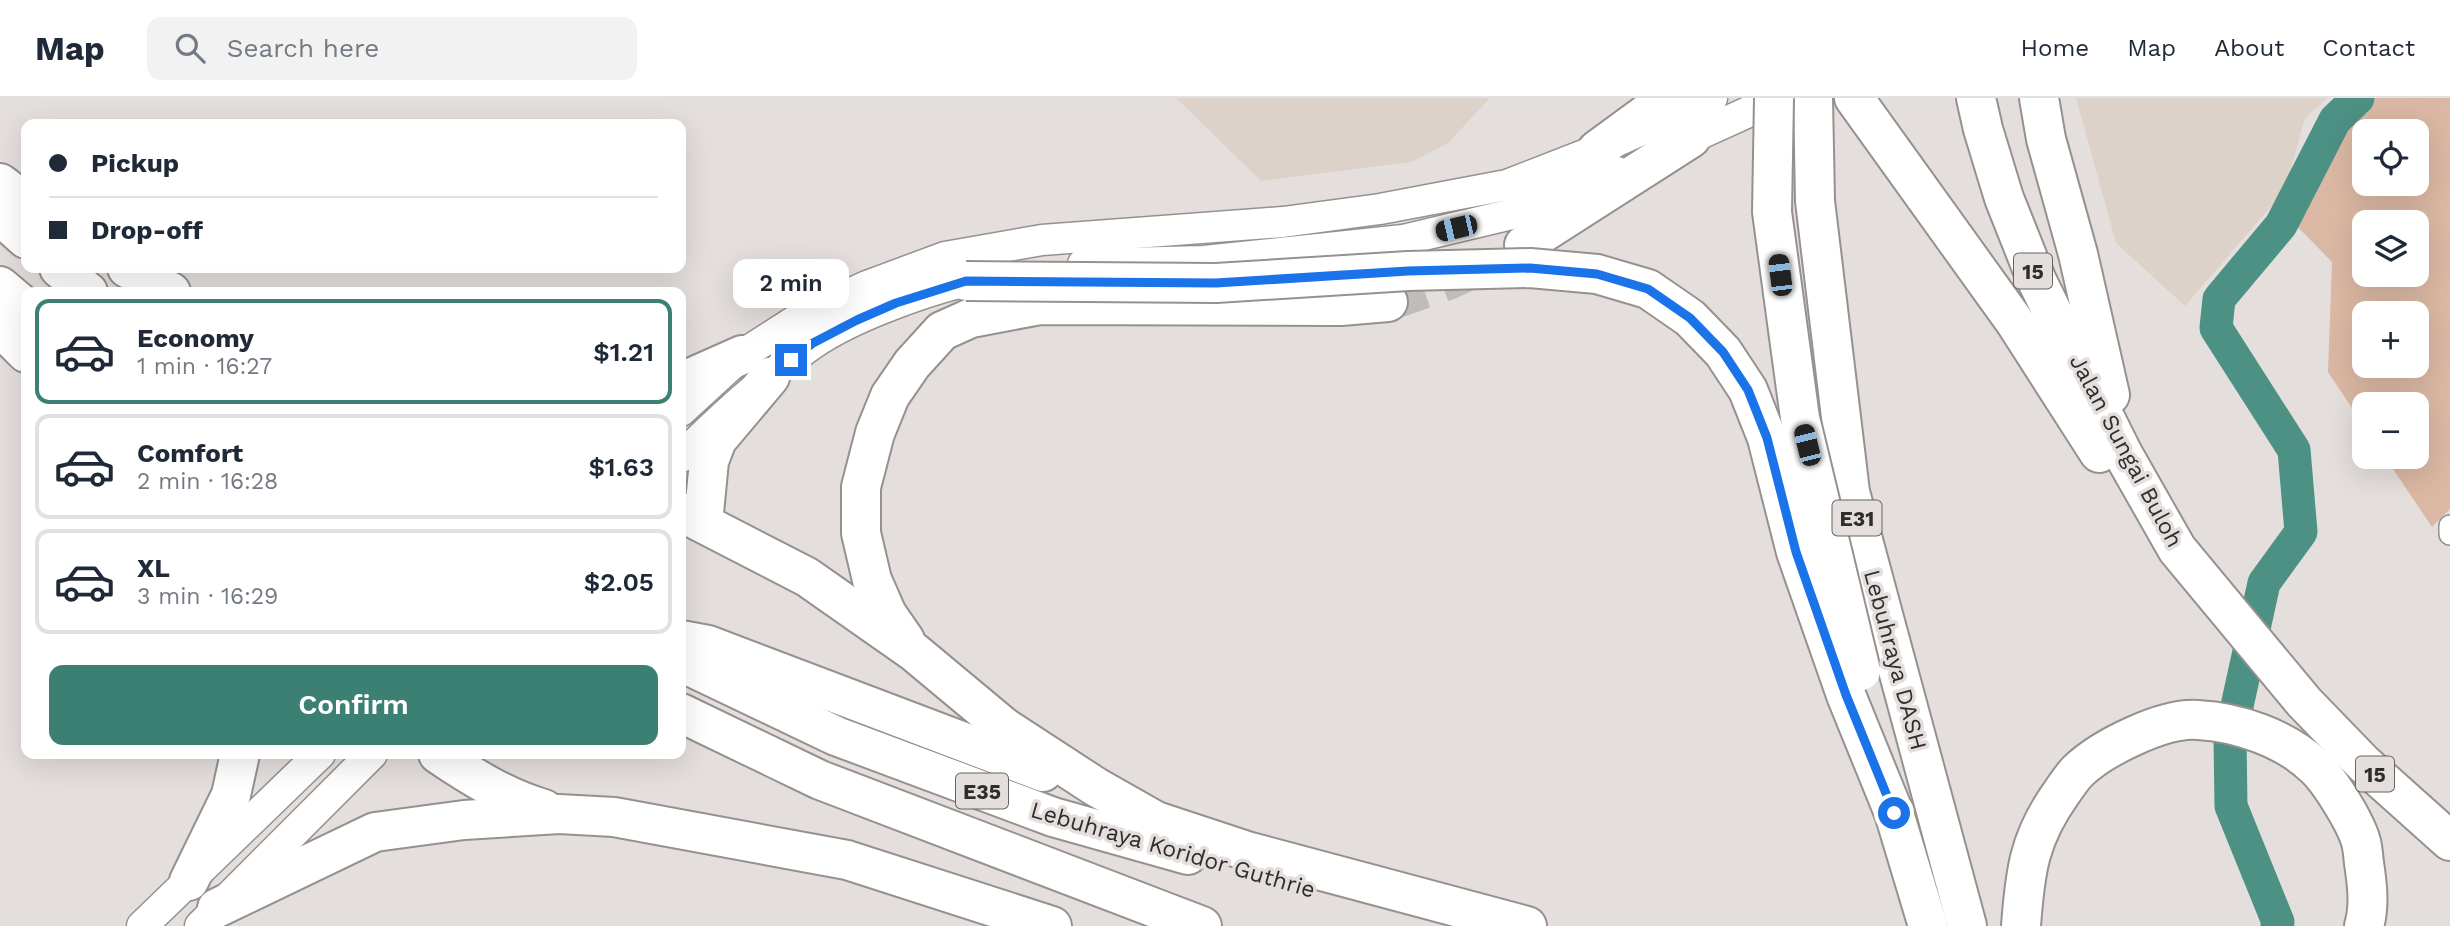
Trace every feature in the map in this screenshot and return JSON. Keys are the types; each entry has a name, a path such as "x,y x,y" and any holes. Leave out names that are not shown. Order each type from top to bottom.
{"highway":[{"path":"1597,150 1668,98"},
{"name":"Lebuhraya DASH","path":"1774,98 1772,212 1800,418 1894,813 1928,926"},
{"name":"Lebuhraya DASH","path":"1813,98 1815,201 1850,492 1967,926"},
{"path":"1854,98 2015,322 2085,434 2126,488 2153,509"},
{"path":"2039,98 2046,139 2078,254 2123,454"},
{"name":"Jalan Sungai Buloh","path":"1980,114 2004,198 2037,281 2123,454 2177,550 2304,702 2364,764 2450,841"},
{"path":"1524,245 1691,138"},
{"path":"0,183 21,199"},
{"path":"0,216 21,235"},
{"path":"966,281 1216,283 1408,271 1530,268 1597,274 1648,289 1690,318 1723,352 1748,390 1767,438 1796,552 1846,695 1894,813"},
{"path":"65,273 82,287"},
{"path":"136,273 162,287"},
{"path":"0,286 21,304"},
{"path":"914,652 887,614 872,580 861,533 860,487 875,433 890,396 912,364 942,331 971,318 1041,305 1341,306 1388,302"},
{"path":"0,327 21,348"},
{"path":"686,381 756,366"},
{"path":"756,366 717,440 692,517 807,577 914,652 1004,727 1096,787 1156,821"},
{"path":"686,641 708,645 1020,762 1156,821 1247,851 1527,926"},
{"name":"Lebuhraya Koridor Guthrie","path":"686,664 836,736 1053,817 1439,926"},
{"name":"Lebuhraya Koridor Guthrie","path":"686,715 820,780 1201,926"},
{"path":"2021,926 2030,851 2047,813 2078,771 2112,747 2154,728 2196,719 2240,727 2280,742 2315,766 2341,802 2361,841 2367,882 2367,917 2364,926"},
{"path":"189,881 231,795 239,759"},
{"path":"445,759 479,782 515,801 559,814"},
{"path":"208,917 375,832 464,820 559,814 614,817 846,860 1052,926"}],"main road":[{"path":"686,452 734,406 756,366 806,314 867,286 945,257 1042,240 1283,222 1380,209 1507,185 1597,150 1712,98"},
{"path":"686,408 756,366 813,343 857,320 896,303 966,281 1058,265 1203,261 1404,240 1508,215 1616,172 1779,98"},
{"path":"142,926 315,759"},
{"path":"208,917 367,759"}],"street":[{"path":"2450,526 2450,534"}],"shaded area":[{"path":"1176,98 1490,98 1448,143 1412,162 1261,181"},
{"path":"2076,98 2327,98 2305,118 2285,190 2185,306 2116,243"},
{"path":"2371,98 2450,98 2450,509 2432,527 2393,469 2429,469 2429,392 2352,392 2352,408 2328,372 2332,262 2292,221 2346,123"}],"waterway":[{"path":"2277,926 2278,922 2231,806 2230,738 2264,583 2301,532 2294,450 2216,328 2219,299 2281,225 2335,120 2358,98"}],"tunnel":[{"path":"1388,302 1471,270"}],"route":[{"path":"791,360 813,343 857,320 896,303 966,281 1216,283 1408,271 1530,268 1597,274 1648,289 1690,318 1723,352 1748,390 1767,438 1796,552 1846,695 1894,813"}]}
